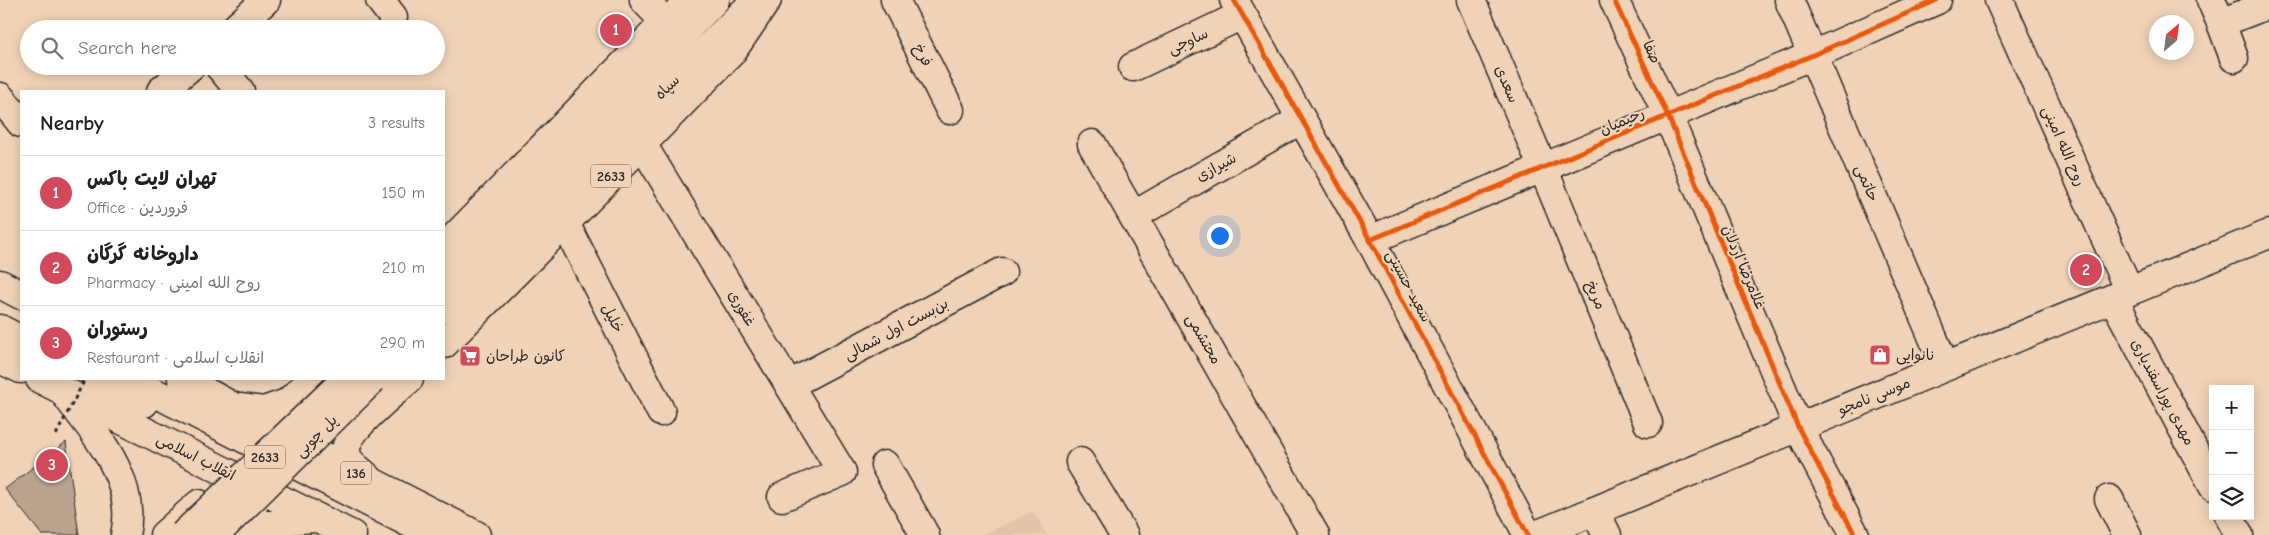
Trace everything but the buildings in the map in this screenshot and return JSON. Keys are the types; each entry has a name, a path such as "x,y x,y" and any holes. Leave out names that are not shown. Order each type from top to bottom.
{"street":[{"path":"244,20 266,0"},
{"path":"644,0 665,22"},
{"path":"445,247 665,22 696,0"},
{"name":"سپاه","path":"569,167 716,0"},
{"name":"سپاه","path":"569,167 756,0"},
{"name":"2633","path":"445,343 731,52 767,0"},
{"name":"فرخ","path":"895,0 950,110"},
{"name":"سعدی","path":"1471,0 1544,168"},
{"name":"صفا","path":"1614,0 1668,116"},
{"name":"حاتمی","path":"1789,0 1945,366"},
{"name":"رحیمیان","path":"1370,240 1813,55 1937,0"},
{"name":"روح الله امینی","path":"1999,0 2121,295"},
{"path":"2234,58 2216,11 2269,4"},
{"name":"ساوجی","path":"1133,67 1238,7"},
{"name":"سعید حسینی","path":"1238,7 1300,120 1370,240 1528,535"},
{"path":"161,90 180,75"},
{"path":"227,75 239,90"},
{"path":"0,98 20,122"},
{"name":"غلامرضا اردلان","path":"1668,116 1798,427 1855,535"},
{"name":"شیرازی","path":"1133,216 1300,120"},
{"name":"غفوری","path":"642,144 842,472 782,497"},
{"name":"محتشمی","path":"1092,144 1316,535"},
{"name":"2633","path":"445,277 569,167"},
{"name":"2633","path":"445,308 569,167"},
{"name":"مریخ","path":"1544,168 1648,423"},
{"name":"خلیل","path":"565,223 661,412"},
{"name":"موسی نامجو","path":"1536,535 2269,234"},
{"name":"بن‌بست اول شمالی","path":"789,385 1002,272"},
{"path":"0,284 20,294"},
{"name":"مهدی پوراسفندیاری","path":"2121,295 2209,478"},
{"path":"0,313 20,323"},
{"path":"0,329 20,339"},
{"path":"0,359 20,369"},
{"path":"98,380 399,535"},
{"path":"130,380 432,535"},
{"name":"136","path":"184,380 372,482 476,535"},
{"path":"223,380 236,408 264,412 287,403 312,380"},
{"path":"329,380 326,388 326,404 340,418 354,418 391,385"},
{"name":"پل چوبی","path":"183,535 345,380"},
{"path":"62,382 117,468 123,487 126,507 125,535"},
{"name":"انقلاب اسلامی","path":"62,382 336,529"},
{"path":"372,482 348,459 345,450 350,437 391,385"},
{"name":"پل چوبی","path":"215,535 391,385"},
{"path":"1080,462 1124,535"},
{"path":"885,465 925,535"},
{"path":"164,535 216,490 232,487 246,493 253,505 251,520 240,535"},
{"path":"2109,499 2127,535"},
{"path":"1594,511 1607,535"},
{"path":"248,535 262,526 284,520 336,529"},
{"path":"2231,520 2239,535"}],"path":[{"path":"56,435 62,382"}],"shaded area":[{"path":"1033,511 1047,535 982,535"}],"cycle path":[{"path":"1234,0 1370,240 1528,535"},
{"path":"1614,0 1668,116 1798,427 1855,535"},
{"path":"1370,240 1813,55 1937,0"}],"place":[{"name":"تهران لایت باکس","path":"616,30"},
{"name":"داروخانه گرگان","path":"2086,270"},
{"name":"نانوایی","path":"1880,355"},
{"name":"کانون طراحان","path":"470,356"},
{"name":"رستوران","path":"52,465"}]}
